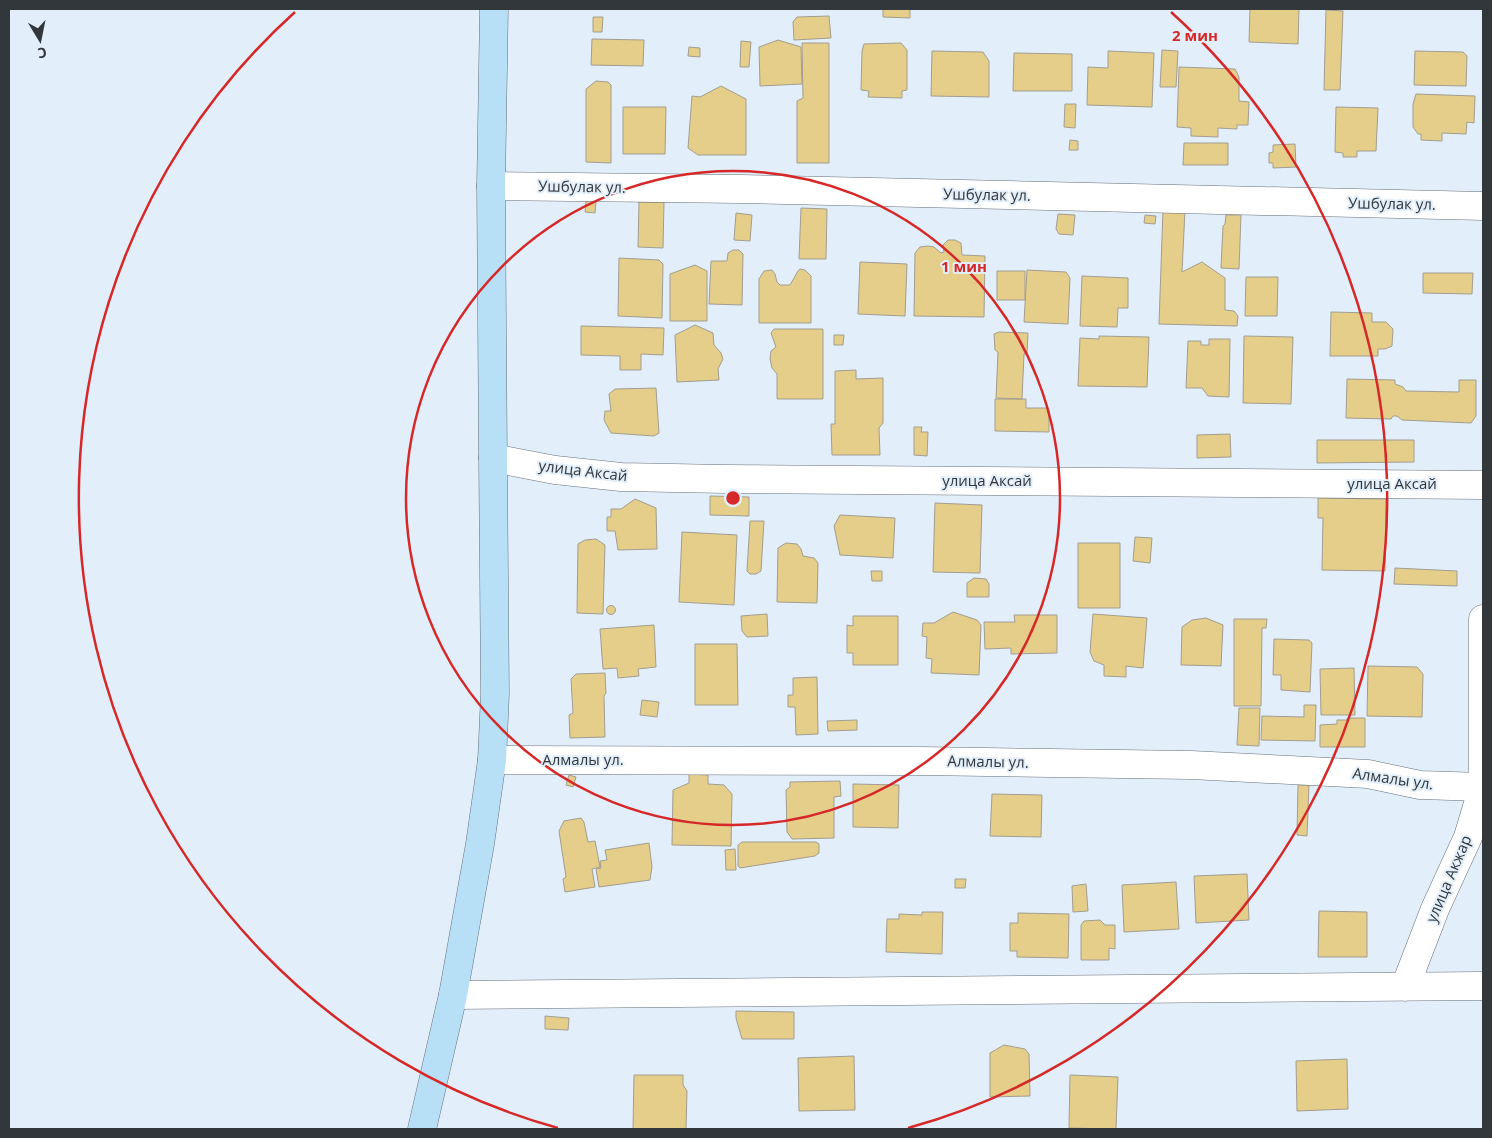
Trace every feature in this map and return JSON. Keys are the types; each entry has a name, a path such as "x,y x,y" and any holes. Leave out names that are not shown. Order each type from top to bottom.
{"main road":[{"path":"422,1129 453,995 480,844 492,760 495,694 492,458 494,9"}],"street":[{"name":"Ушбулак ул.","path":"492,186 761,189 1483,206"},
{"name":"улица Аксай","path":"492,458 555,470 621,477 1483,485"},
{"name":"улица Акжар","path":"1405,987 1435,909 1468,837 1483,787 1483,619"},
{"name":"Алмалы ул.","path":"492,760 920,761 1191,765 1368,774 1420,785 1483,787"},
{"path":"453,995 1483,986"}],"building":[{"path":"883,9 910,9 910,18 883,17"},
{"path":"1250,9 1299,9 1298,44 1249,42"},
{"path":"1326,10 1343,11 1340,90 1324,90"},
{"path":"829,16 831,38 794,40 793,22 797,17"},
{"path":"593,17 603,17 602,32 593,32"},
{"path":"592,39 644,40 643,66 591,65"},
{"path":"778,40 801,47 802,84 760,86 759,47"},
{"path":"741,41 751,42 749,67 740,67"},
{"path":"802,43 829,43 829,163 797,163 797,101 803,98"},
{"path":"901,43 907,50 907,90 902,91 902,98 868,97 869,91 861,90 862,51 864,44"},
{"path":"689,47 700,48 700,57 688,56"},
{"path":"1162,50 1178,51 1176,87 1160,87"},
{"path":"932,51 983,52 989,61 989,97 931,96"},
{"path":"1108,51 1154,53 1152,107 1087,105 1088,67 1108,68"},
{"path":"1415,51 1463,52 1467,56 1466,86 1414,85"},
{"path":"1014,53 1072,54 1072,91 1013,91"},
{"path":"1179,67 1235,69 1239,77 1239,101 1249,102 1248,125 1237,125 1237,129 1218,128 1218,137 1191,136 1191,128 1177,127"},
{"path":"596,81 608,82 611,85 611,163 586,162 586,89"},
{"path":"721,86 746,99 746,155 698,155 688,148 692,96 700,97"},
{"path":"1416,94 1475,96 1474,123 1467,122 1466,134 1442,133 1442,141 1421,140 1421,134 1418,134 1413,127 1413,104"},
{"path":"1065,104 1076,104 1075,128 1064,127"},
{"path":"623,107 666,107 665,154 623,154"},
{"path":"1336,107 1378,108 1376,151 1357,151 1357,157 1343,157 1343,153 1335,152"},
{"path":"1070,140 1078,141 1078,150 1069,150"},
{"path":"1184,143 1228,143 1228,165 1183,165"},
{"path":"1295,144 1296,167 1273,168 1273,163 1269,163 1269,153 1273,152 1273,145"},
{"path":"586,201 596,202 595,213 585,212"},
{"path":"639,202 664,202 663,248 638,247"},
{"path":"801,208 827,209 826,259 799,259"},
{"path":"1163,209 1185,210 1182,272 1202,262 1225,278 1225,310 1234,311 1238,316 1237,326 1159,324"},
{"path":"736,213 752,215 750,241 734,240"},
{"path":"1058,214 1075,215 1073,235 1059,234 1056,229"},
{"path":"1145,215 1156,216 1155,224 1144,223"},
{"path":"1226,215 1241,215 1239,269 1221,268 1223,226"},
{"path":"948,240 955,240 961,243 962,255 985,256 984,317 914,316 915,253 920,247 928,246 934,247 941,253 944,252 943,245"},
{"path":"733,250 739,250 743,254 742,305 709,304 711,261 727,261 728,253"},
{"path":"619,258 659,260 663,264 662,318 618,316"},
{"path":"860,262 907,264 905,316 858,314"},
{"path":"695,265 707,271 707,321 670,321 670,274"},
{"path":"800,269 805,270 811,276 811,323 759,323 759,279 764,271 772,270 780,285 790,285"},
{"path":"1027,270 1066,272 1070,278 1068,324 1024,322"},
{"path":"997,271 1025,271 1025,300 997,300"},
{"path":"1423,273 1473,273 1472,294 1423,293"},
{"path":"1082,276 1128,278 1128,308 1118,308 1117,327 1080,326"},
{"path":"1246,277 1278,277 1277,316 1245,316"},
{"path":"1331,312 1372,313 1372,322 1386,322 1393,329 1392,346 1378,349 1378,356 1330,356"},
{"path":"695,325 713,333 714,345 721,353 723,359 718,369 719,380 677,382 675,335"},
{"path":"581,326 664,328 663,355 641,354 641,370 620,370 620,356 581,355"},
{"path":"774,329 823,329 823,399 777,399 777,374 772,368 770,359 771,351 776,347 771,333"},
{"path":"999,332 1028,333 1027,354 1024,354 1022,399 996,398 998,352 995,350 994,334"},
{"path":"834,335 844,335 843,345 834,345"},
{"path":"1099,336 1149,337 1147,387 1078,386 1080,338 1099,339"},
{"path":"1244,336 1293,337 1291,404 1243,403"},
{"path":"1209,339 1230,339 1229,397 1208,396 1202,388 1186,388 1188,341 1201,341 1201,345 1209,345"},
{"path":"856,370 856,379 883,378 883,423 879,428 880,455 832,455 831,424 835,424 835,371"},
{"path":"1347,379 1395,380 1395,384 1403,387 1406,391 1459,392 1459,380 1476,380 1476,416 1471,423 1402,420 1397,416 1393,416 1391,419 1346,418"},
{"path":"656,388 659,433 654,436 611,433 604,420 605,411 611,411 609,394 615,389"},
{"path":"995,399 1026,399 1026,408 1047,408 1049,411 1049,432 995,431"},
{"path":"914,427 922,427 921,432 928,432 927,456 914,455"},
{"path":"1230,434 1231,457 1197,458 1197,435"},
{"path":"1317,440 1414,440 1414,462 1317,463"},
{"path":"710,496 749,497 749,516 710,515"},
{"path":"1318,498 1386,499 1385,571 1322,570 1323,518 1318,518"},
{"path":"635,499 656,508 657,549 618,550 615,531 607,531 607,517 611,517 611,509 621,509"},
{"path":"935,503 982,505 980,573 933,572"},
{"path":"840,515 895,518 893,558 840,555 834,526"},
{"path":"750,521 764,521 761,571 756,574 750,574 747,571"},
{"path":"682,532 737,535 734,605 679,602"},
{"path":"1135,537 1152,538 1150,563 1133,561"},
{"path":"596,539 605,545 603,614 577,613 578,544 585,540"},
{"path":"786,543 797,544 803,556 814,558 818,563 817,603 777,602 778,548"},
{"path":"1078,543 1120,543 1120,608 1078,608"},
{"path":"1395,568 1457,571 1457,586 1394,584"},
{"path":"871,571 882,571 882,581 872,581"},
{"path":"974,578 986,579 989,584 989,597 967,597 967,583"},
{"path":"611,605 616,610 611,615 606,610"},
{"path":"953,612 977,620 981,625 979,675 931,673 932,659 926,658 927,637 922,636 923,623 934,623"},
{"path":"767,614 768,636 747,637 742,631 741,616"},
{"path":"1093,614 1147,618 1143,668 1126,666 1126,677 1104,676 1104,665 1094,661 1090,652"},
{"path":"1014,615 1057,615 1057,653 1011,654 1011,648 985,649 984,622 1015,622"},
{"path":"853,616 898,616 898,665 853,665 853,653 847,653 847,625 853,626"},
{"path":"1206,618 1223,625 1221,666 1181,665 1182,627 1192,620"},
{"path":"1234,619 1267,619 1266,628 1262,628 1261,706 1234,706"},
{"path":"654,625 656,667 638,669 639,676 618,678 617,668 603,669 600,629"},
{"path":"1274,639 1309,640 1312,643 1310,692 1281,690 1281,675 1273,675"},
{"path":"695,644 737,644 738,705 695,705"},
{"path":"1368,666 1417,667 1423,674 1422,717 1367,716"},
{"path":"1354,668 1355,715 1321,715 1320,669"},
{"path":"605,673 605,737 570,738 569,715 573,713 571,679 576,674"},
{"path":"817,677 818,734 796,735 795,707 788,707 788,695 793,695 793,678"},
{"path":"642,700 659,702 657,717 640,715"},
{"path":"1304,705 1316,705 1315,741 1261,740 1262,716 1304,717"},
{"path":"1239,708 1260,708 1259,746 1237,745"},
{"path":"1347,718 1365,718 1365,747 1320,747 1320,725 1337,724 1337,720 1347,720"},
{"path":"857,720 857,730 828,731 827,721"},
{"path":"689,774 708,775 708,784 724,785 732,794 731,846 672,845 673,790 689,783"},
{"path":"569,775 576,777 573,787 566,785"},
{"path":"840,781 841,796 834,797 834,838 792,839 787,832 786,790 790,787 790,782"},
{"path":"853,784 899,785 898,828 853,827"},
{"path":"1298,785 1309,785 1307,836 1297,835"},
{"path":"992,794 1042,795 1041,837 990,836"},
{"path":"581,818 584,822 588,842 595,841 600,867 592,869 595,887 565,892 563,879 566,877 559,831 564,821"},
{"path":"742,842 816,842 819,844 819,853 815,856 740,868 738,866 738,845"},
{"path":"649,843 652,867 650,880 599,887 596,869 601,868 600,861 607,860 605,850"},
{"path":"735,849 736,870 726,870 725,850"},
{"path":"1247,874 1249,920 1196,923 1194,876"},
{"path":"955,879 966,879 965,888 955,888"},
{"path":"1176,882 1179,929 1124,932 1122,885"},
{"path":"1086,884 1088,911 1073,912 1072,886"},
{"path":"1319,911 1367,912 1367,957 1318,957"},
{"path":"922,912 943,912 942,954 886,952 887,919 899,919 899,914 922,915"},
{"path":"1018,913 1069,914 1068,958 1017,957 1017,951 1010,951 1010,923 1018,923"},
{"path":"1100,920 1105,925 1115,925 1115,949 1109,948 1109,960 1081,960 1081,925 1084,921"},
{"path":"736,1011 794,1012 794,1039 742,1039"},
{"path":"545,1016 569,1018 568,1030 545,1029"},
{"path":"1004,1045 1025,1049 1029,1054 1030,1096 990,1097 990,1053"},
{"path":"854,1056 855,1110 799,1111 798,1058"},
{"path":"1347,1059 1348,1109 1297,1111 1296,1061"},
{"path":"634,1075 683,1075 683,1085 687,1091 686,1129 633,1129"},
{"path":"1070,1075 1118,1077 1116,1129 1069,1128"}]}
